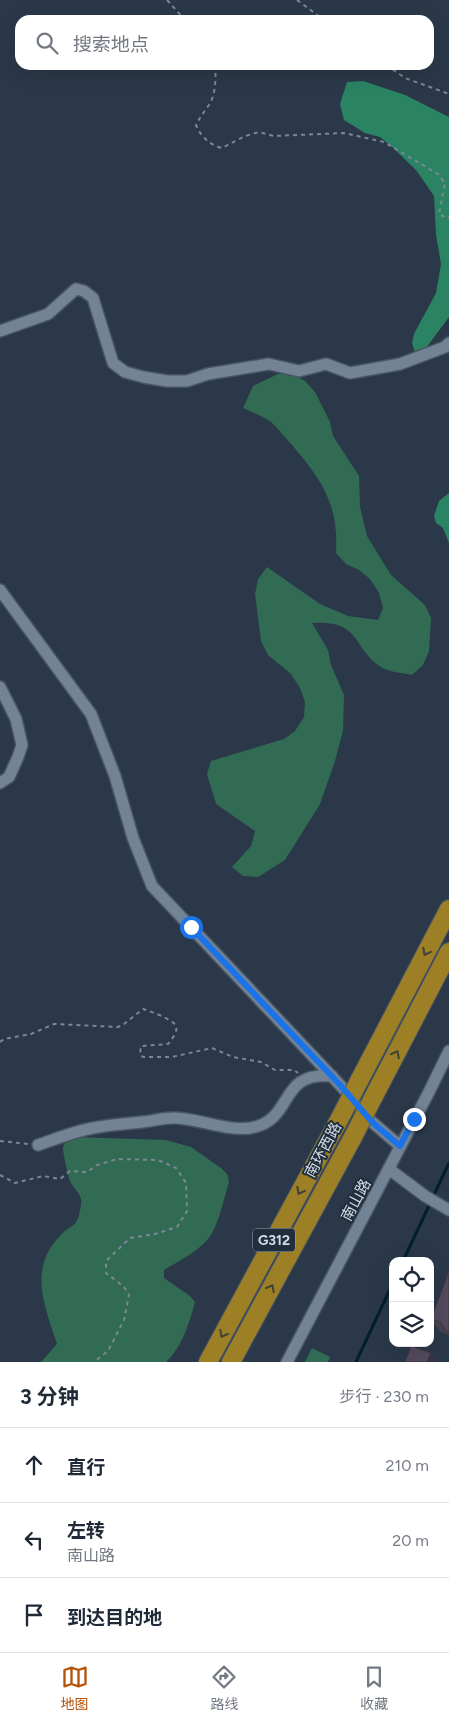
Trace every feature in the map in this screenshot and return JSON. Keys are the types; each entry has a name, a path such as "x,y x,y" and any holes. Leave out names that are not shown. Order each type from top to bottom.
{"highway":[{"name":"南环西路","path":"208,1362 340,1118 449,909"},
{"name":"南环西路","path":"231,1362 353,1137 449,952"}],"street":[{"path":"0,331 48,314 76,289 84,291 93,298 114,363 125,372 143,377 187,381 208,374 269,364 299,371 326,364 350,373 400,364 445,347 449,343"},
{"path":"0,590 91,714 115,776 133,838 152,886 332,1076 372,1122 400,1146"},
{"path":"0,687 16,719 22,744 9,777 0,783"},
{"name":"南山路","path":"287,1362 430,1092 449,1051"},
{"path":"38,1145 91,1128 175,1118 242,1130 258,1127 272,1119 282,1107 289,1093 301,1081 320,1075 332,1076"},
{"path":"389,1169 425,1196 449,1210"}],"path":[{"path":"166,0 180,15"},
{"path":"297,0 317,15"},
{"path":"215,70 216,77 210,103 196,125 200,135 214,146 222,148 245,136 259,132 274,136 344,133 384,142 438,174 445,183 440,214 447,218 449,217"},
{"path":"393,70 405,78 449,94"},
{"path":"0,1042 4,1038 31,1034 54,1024 118,1027 144,1010 147,1010 168,1019 175,1024 176,1028 175,1035 168,1044 141,1046 140,1054 143,1057 172,1057 212,1048 233,1056 261,1062 276,1070 294,1070 300,1074 301,1081"},
{"path":"0,1141 38,1145"},
{"path":"0,1175 15,1183 43,1176 60,1179 70,1171 87,1172 97,1165 117,1159 158,1160 176,1168 186,1183 187,1211 177,1227 155,1234 130,1238 106,1261 106,1273 124,1288 129,1295 124,1320 108,1351 94,1362"}],"green space":[{"path":"363,81 405,95 449,117 449,317 423,352 415,352 412,343 414,334 436,293 441,264 436,235 434,196 416,170 392,147 380,137 365,133 344,120 340,104 347,82"},
{"path":"278,374 292,374 305,381 315,392 330,422 333,436 359,476 360,507 367,536 391,575 425,605 431,618 429,651 423,665 412,675 381,667 371,659 348,630 328,623 312,623 328,650 331,665 344,695 343,731 320,804 285,860 258,877 243,876 232,867 251,846 255,831 216,804 207,774 211,761 284,739 295,731 304,717 305,702 300,688 291,674 268,655 261,641 255,594 258,579 267,567 320,604 348,616 378,620 383,608 379,593 370,579 359,570 346,564 336,553 335,521 331,507 320,482 312,470 271,422 243,408 253,386"},
{"path":"449,493 449,543 443,528 436,523 434,516 439,501"},
{"path":"73,1137 166,1140 191,1147 227,1174 229,1182 213,1232 193,1252 164,1270 164,1278 190,1296 195,1302 181,1342 166,1362 41,1362 57,1344 44,1302 42,1275 44,1262 59,1237 74,1225 78,1219 81,1205 79,1195 69,1178 63,1151 65,1143"},
{"path":"312,1348 330,1357 328,1362 305,1362"}],"building":[{"path":"449,1271 449,1335 440,1322 434,1320 434,1311"},
{"path":"411,1347 431,1353 427,1362 405,1362"}],"waterway":[{"path":"405,1257 449,1163"},
{"path":"356,1362 389,1292"}],"route":[{"path":"191,927 341,1086 372,1122 400,1146 414,1119"}]}
